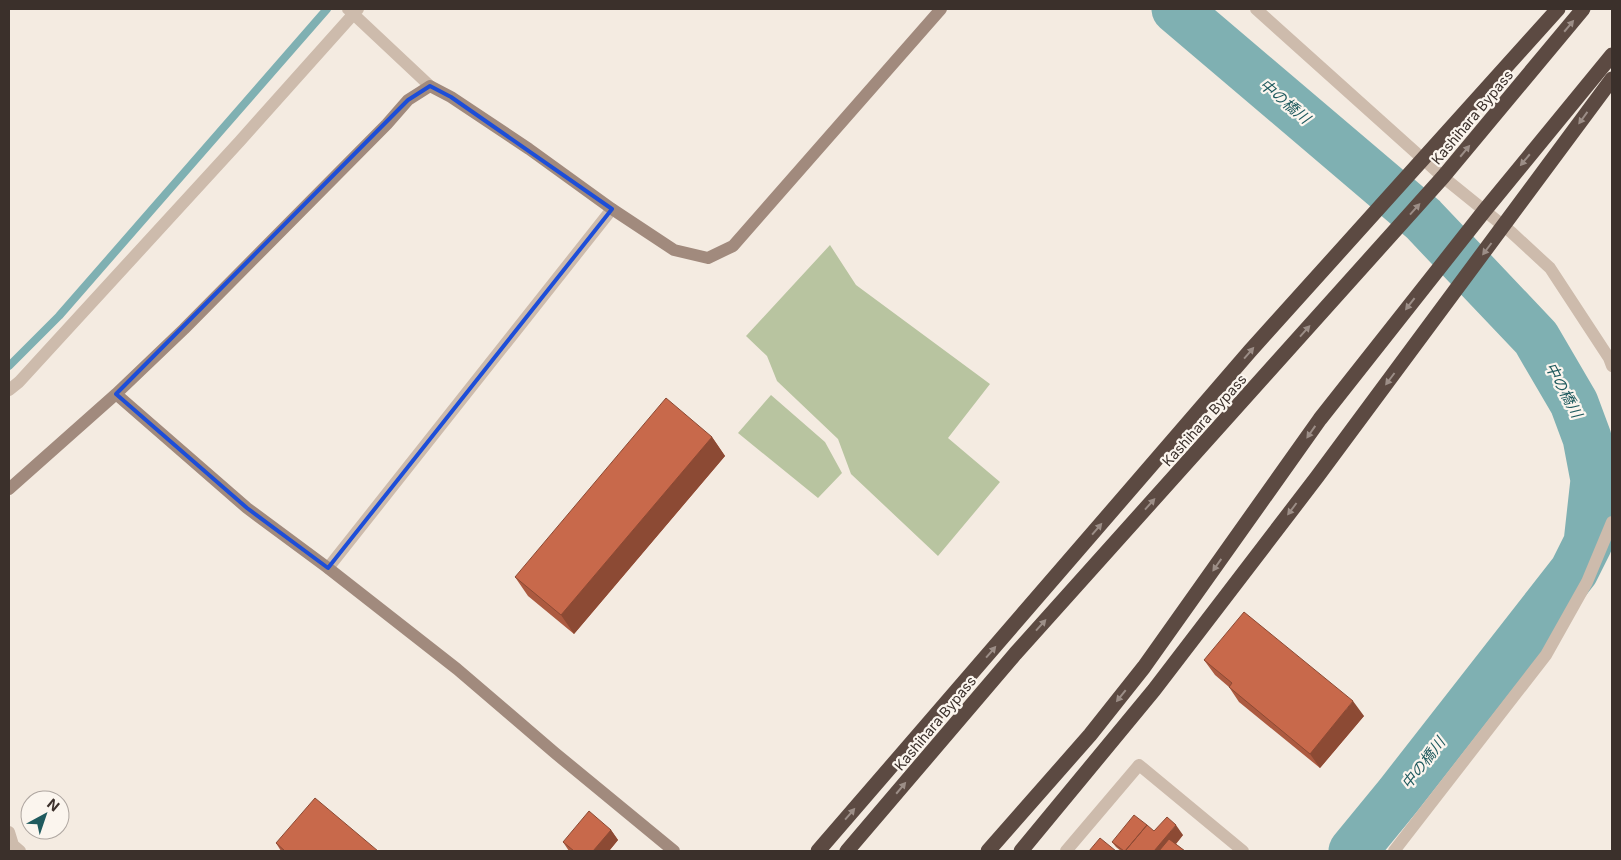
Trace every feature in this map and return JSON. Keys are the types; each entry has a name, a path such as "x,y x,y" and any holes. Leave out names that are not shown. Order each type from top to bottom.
{"highway":[{"path":"818,851 1250,351 1558,9"},
{"name":"Kashihara Bypass","path":"847,851 1022,646 1438,182 1583,9"},
{"path":"988,851 1090,735 1144,667 1320,419 1475,222 1612,55"},
{"path":"1021,851 1172,666 1323,468 1612,79"}],"street":[{"path":"9,390 19,382 240,141 353,11 430,86 529,149 612,209 674,250 708,258 733,246 941,9"},
{"path":"1256,9 1438,182 1485,210 1550,268 1609,358 1612,366"},
{"path":"9,489 116,394 184,329 387,124 408,100 430,86"},
{"path":"328,568 612,209"},
{"path":"116,394 247,508 457,668 674,851"},
{"path":"1394,851 1546,655 1587,582 1612,522"},
{"path":"1066,851 1139,765 1243,851"},
{"path":"9,832 13,845 20,851"}],"highlighted area":[{"path":"430,86 451,97 612,209 328,568 247,508 116,394 408,100"}],"green space":[{"path":"830,245 856,285 990,384 948,438 1000,482 938,556 851,474 838,439 777,381 767,356 746,336"},
{"path":"771,395 825,442 842,473 818,498 738,433"}],"building":[{"path":"666,398 712,437 561,615 515,577"},
{"path":"1244,612 1353,701 1310,754 1229,687 1232,683 1204,660"},
{"path":"315,798 378,851 285,851 276,843"},
{"path":"589,811 611,830 593,851 574,851 563,842"},
{"path":"1134,815 1147,825 1124,851 1112,842"},
{"path":"1167,817 1176,825 1154,851 1126,850 1147,825 1154,831"},
{"path":"1100,838 1116,851 1089,851"},
{"path":"1169,839 1185,851 1159,851"}],"waterway":[{"path":"9,366 59,316 327,9"},
{"name":"中の橋川","path":"1176,9 1423,219 1536,338 1574,403 1587,438 1595,480 1588,543 1574,571 1353,851"}]}
